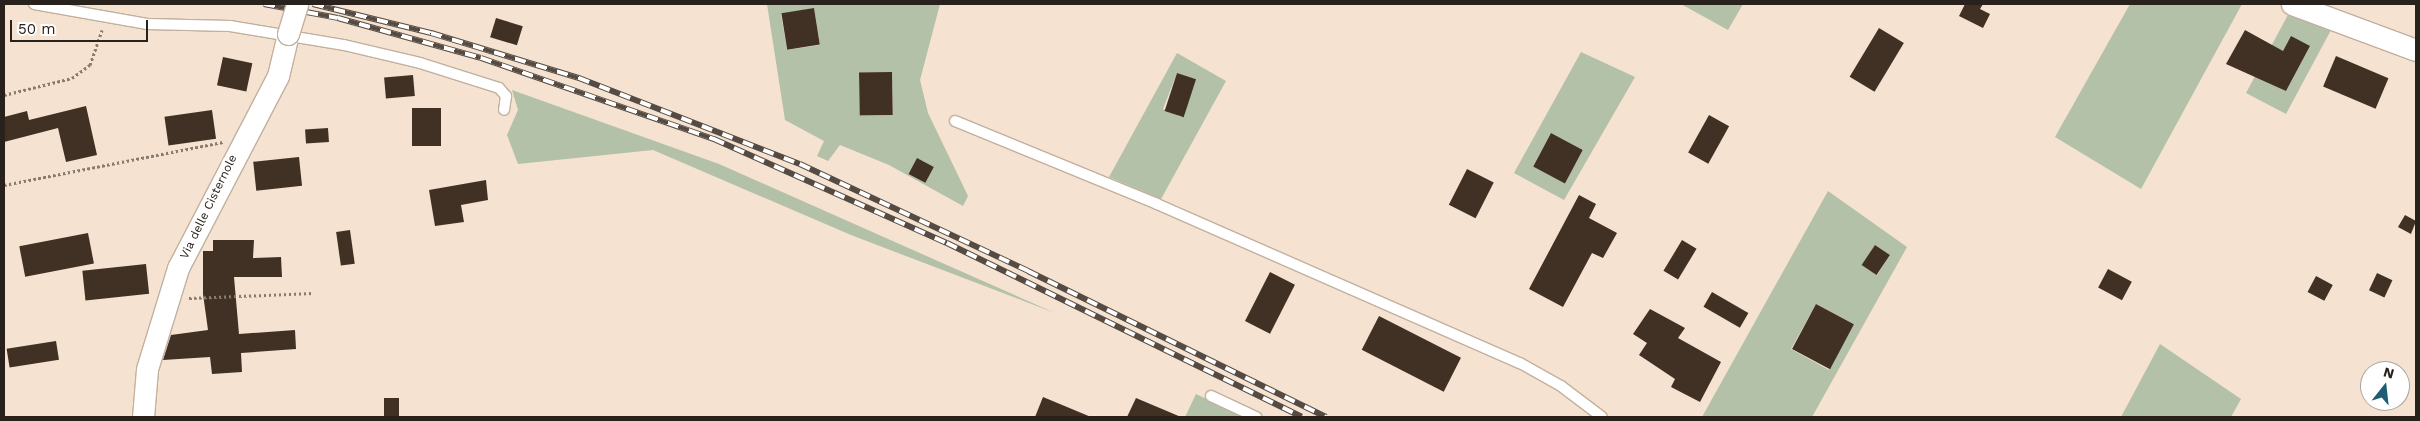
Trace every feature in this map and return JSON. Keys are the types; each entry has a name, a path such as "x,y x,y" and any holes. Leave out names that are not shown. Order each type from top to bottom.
{"street":[{"name":"Via delle Cisternole","path":"143,417 147,369 178,268 243,138 278,76 297,4"},
{"path":"2292,4 2416,50"}],"lane":[{"path":"34,4 147,24 230,26 288,34 420,63 494,87 506,96 504,110"},
{"path":"955,122 1157,204 1520,363 1561,386 1602,417"},
{"path":"1211,396 1256,417"}],"path":[{"path":"4,95 72,78 90,65 106,16"},
{"path":"4,185 243,138"},
{"path":"169,299 313,293"}],"green space":[{"path":"767,4 940,4 920,80 928,113 968,196 963,206 889,165 840,145 828,161 817,156 824,141 785,120","holes":["814,8 820,45 787,50 781,14","859,73 892,73 893,115 860,116"]},
{"path":"1681,4 1743,4 1728,30"},
{"path":"2130,4 2242,4 2141,189 2055,137"},
{"path":"2289,13 2331,30 2286,114 2246,93","holes":["2310,46 2286,91 2268,82"]},
{"path":"1581,52 1635,77 1564,200 1514,173","holes":["1551,133 1583,150 1565,183 1533,166"]},
{"path":"1177,53 1226,81 1161,199 1109,177","holes":["1177,73 1195,80 1181,117 1163,109"]},
{"path":"512,90 719,164 1055,313 851,235 653,150 518,164 507,135 518,110"},
{"path":"1828,191 1907,247 1812,417 1702,417","holes":["1875,245 1890,255 1877,275 1862,265","1816,304 1854,324 1829,370 1791,349"]},
{"path":"2160,344 2241,399 2231,417 2121,417"},
{"path":"1196,394 1244,417 1185,417"}],"building":[{"path":"1965,4 1983,4 1980,9 1990,14 1983,28 1959,16"},
{"path":"814,8 820,45 787,50 781,13"},
{"path":"496,18 523,26 517,45 490,37"},
{"path":"1879,28 1904,43 1875,92 1850,77"},
{"path":"2245,30 2283,51 2291,36 2310,46 2286,91 2226,64"},
{"path":"2336,56 2388,78 2376,109 2323,86"},
{"path":"223,57 252,63 246,92 217,85"},
{"path":"892,72 893,115 860,116 859,73"},
{"path":"1177,73 1196,79 1184,117 1165,111"},
{"path":"413,75 415,96 386,98 384,78"},
{"path":"86,106 97,155 66,162 58,128 4,142 4,117 27,111 29,120"},
{"path":"412,108 441,108 441,146 412,146"},
{"path":"212,110 216,139 169,145 164,117"},
{"path":"1709,115 1729,126 1708,164 1688,153"},
{"path":"328,128 329,142 306,144 305,130"},
{"path":"1551,133 1583,150 1565,183 1533,167"},
{"path":"299,157 302,186 256,191 253,162"},
{"path":"917,158 934,167 925,183 909,174"},
{"path":"1467,169 1494,183 1476,218 1449,205"},
{"path":"486,180 488,200 461,205 464,222 435,226 429,190"},
{"path":"1579,195 1596,204 1589,218 1617,233 1603,258 1592,253 1563,307 1529,289"},
{"path":"2405,215 2416,221 2411,234 2398,227"},
{"path":"350,230 355,264 341,266 336,232"},
{"path":"88,233 94,263 25,277 19,246"},
{"path":"213,240 254,240 253,258 281,257 282,277 234,277 239,334 295,330 296,349 241,353 242,372 212,374 210,357 163,360 171,335 208,330 203,294 203,251 213,251"},
{"path":"1682,240 1697,249 1678,280 1663,271"},
{"path":"1875,245 1890,255 1877,275 1862,265"},
{"path":"146,264 149,294 85,301 82,271"},
{"path":"2108,269 2132,282 2122,300 2098,288"},
{"path":"1270,272 1295,285 1270,334 1245,321"},
{"path":"2377,273 2392,280 2384,297 2369,290"},
{"path":"2316,276 2333,285 2324,301 2308,292"},
{"path":"1712,292 1748,313 1740,328 1704,307"},
{"path":"1816,304 1854,324 1830,369 1792,349"},
{"path":"1650,309 1685,328 1678,338 1721,362 1700,402 1671,387 1675,379 1639,355 1647,343 1633,334"},
{"path":"1379,316 1461,358 1444,392 1362,350"},
{"path":"56,341 59,360 10,368 7,349"},
{"path":"1043,397 1091,417 1035,417"},
{"path":"384,398 399,398 399,417 384,417"},
{"path":"1136,398 1181,417 1127,417"}],"railway":[{"path":"264,4 338,18 481,58 714,139 947,243 1302,417"},
{"path":"313,4 431,33 579,78 800,164 1028,271 1326,417"}]}
